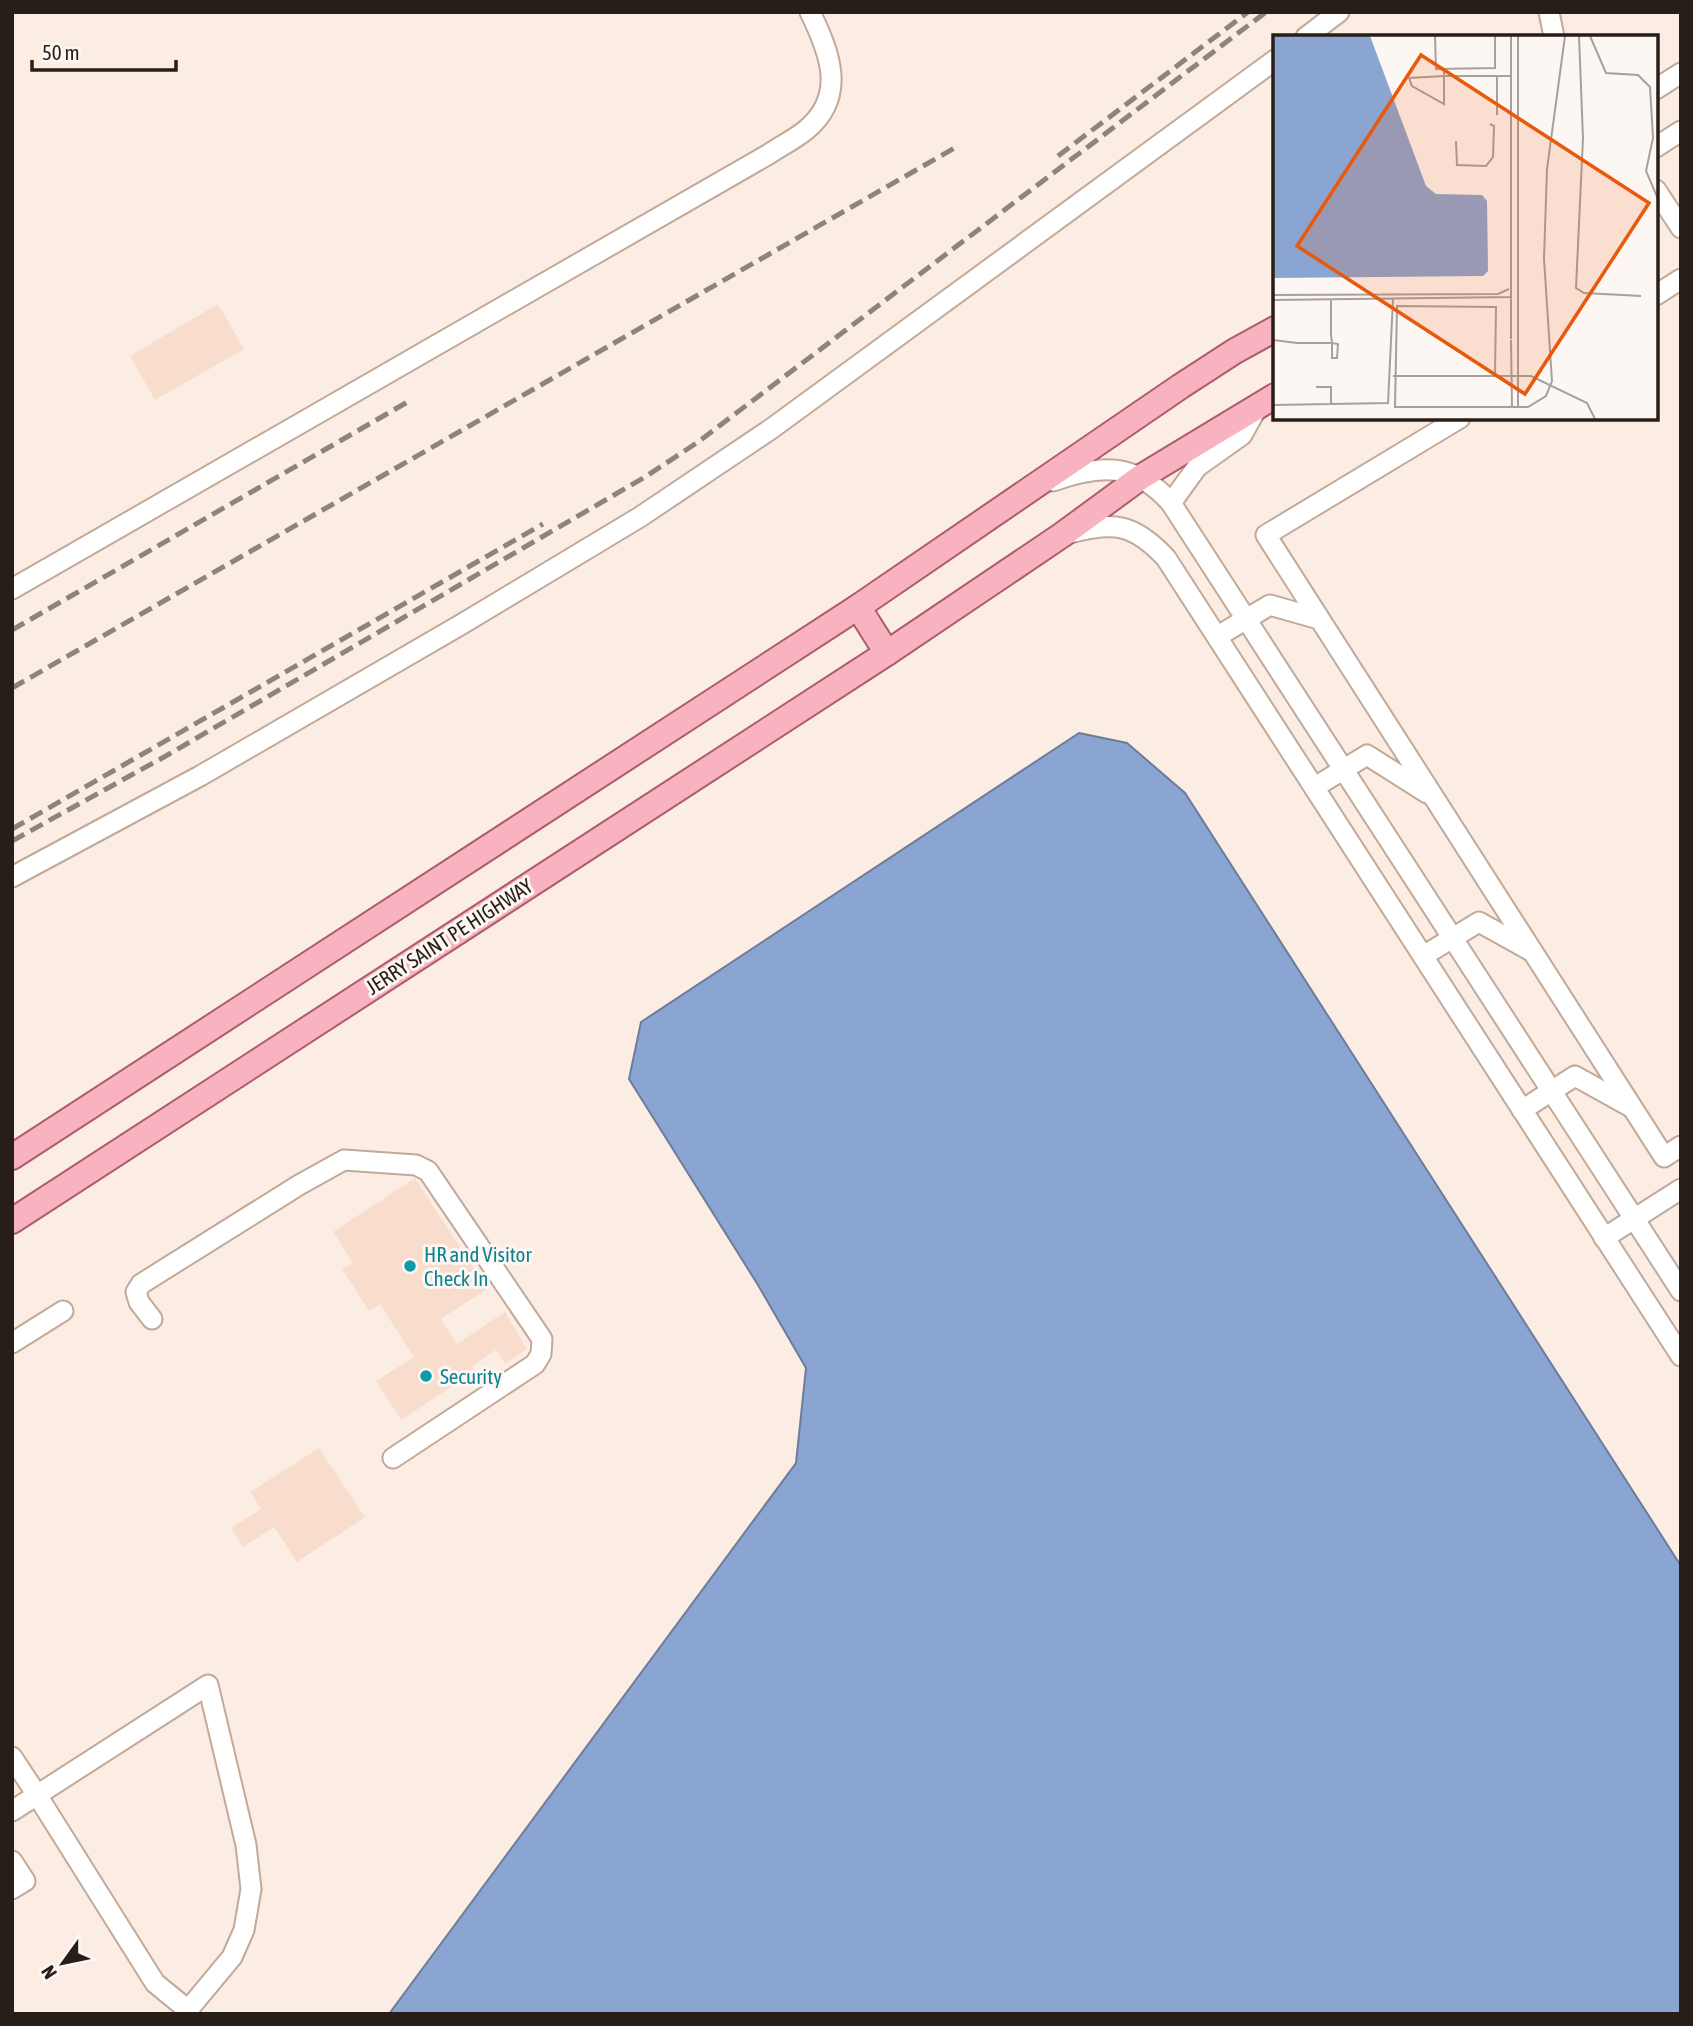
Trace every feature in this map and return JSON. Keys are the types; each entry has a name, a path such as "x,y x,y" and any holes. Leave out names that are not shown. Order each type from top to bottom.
{"main road":[{"path":"12,1157 858,607 1181,386 1273,330"},
{"name":"JERRY SAINT PE HIGHWAY","path":"12,1221 887,653 1062,535 1141,477 1266,402"},
{"path":"858,607 887,653"}],"lane":[{"path":"12,589 758,161 806,130 823,112 829,101 831,86 830,59 810,12"},
{"path":"1309,35 1339,12"},
{"path":"1549,12 1554,35"},
{"path":"12,877 212,769 640,517 782,421 1273,61"},
{"path":"1658,88 1681,73"},
{"path":"1658,146 1681,131"},
{"path":"1658,193 1681,228"},
{"path":"1658,294 1681,279"},
{"path":"1171,503 1197,467 1242,435 1266,402"},
{"path":"1457,420 1266,535 1633,1108 1672,1152"},
{"path":"1029,490 1082,471 1115,469 1141,477 1154,485 1171,503 1681,1290"},
{"path":"1062,535 1091,527 1121,526 1147,539 1172,566 1681,1356"},
{"path":"1218,636 1270,605 1319,619"},
{"path":"1315,787 1367,755 1434,797"},
{"path":"1423,956 1479,922 1532,951"},
{"path":"1522,1110 1575,1076 1633,1108"},
{"path":"152,1319 139,1302 136,1292 141,1284 299,1185 344,1160 416,1165 428,1171 542,1339 541,1354 535,1364 393,1458"},
{"path":"1604,1238 1681,1189"},
{"path":"12,1343 63,1311"},
{"path":"12,1757 37,1795 155,1983 188,2010 232,1957 244,1930 251,1889 246,1845 208,1685 37,1795 12,1811"},
{"path":"12,1861 25,1881 12,1889"}],"shaded area":[{"path":"12,12 1681,12 1681,2014 12,2014"}],"water":[{"path":"1079,733 1127,743 1185,793 1681,1566 1681,2014 389,2014 796,1463 806,1368 758,1285 629,1079 641,1022"}],"building":[{"path":"218,304 244,349 155,400 130,356"},
{"name":"HR and Visitor Check In","path":"415,1178 487,1289 441,1319 457,1344 505,1312 527,1349 505,1364 496,1350 472,1366 475,1371 401,1420 376,1381 414,1357 380,1304 369,1311 342,1269 353,1263 333,1232"},
{"path":"319,1448 365,1517 297,1562 274,1527 243,1547 231,1528 261,1509 250,1492"}],"railway":[{"path":"1058,156 1248,12"},
{"path":"12,841 164,757 645,477 698,442 1266,12"},
{"path":"12,688 958,146"},
{"path":"12,630 411,400"},
{"path":"12,829 543,524"}],"place":[{"name":"HR and Visitor Check In","path":"410,1266"},
{"name":"Security","path":"426,1376"}]}
